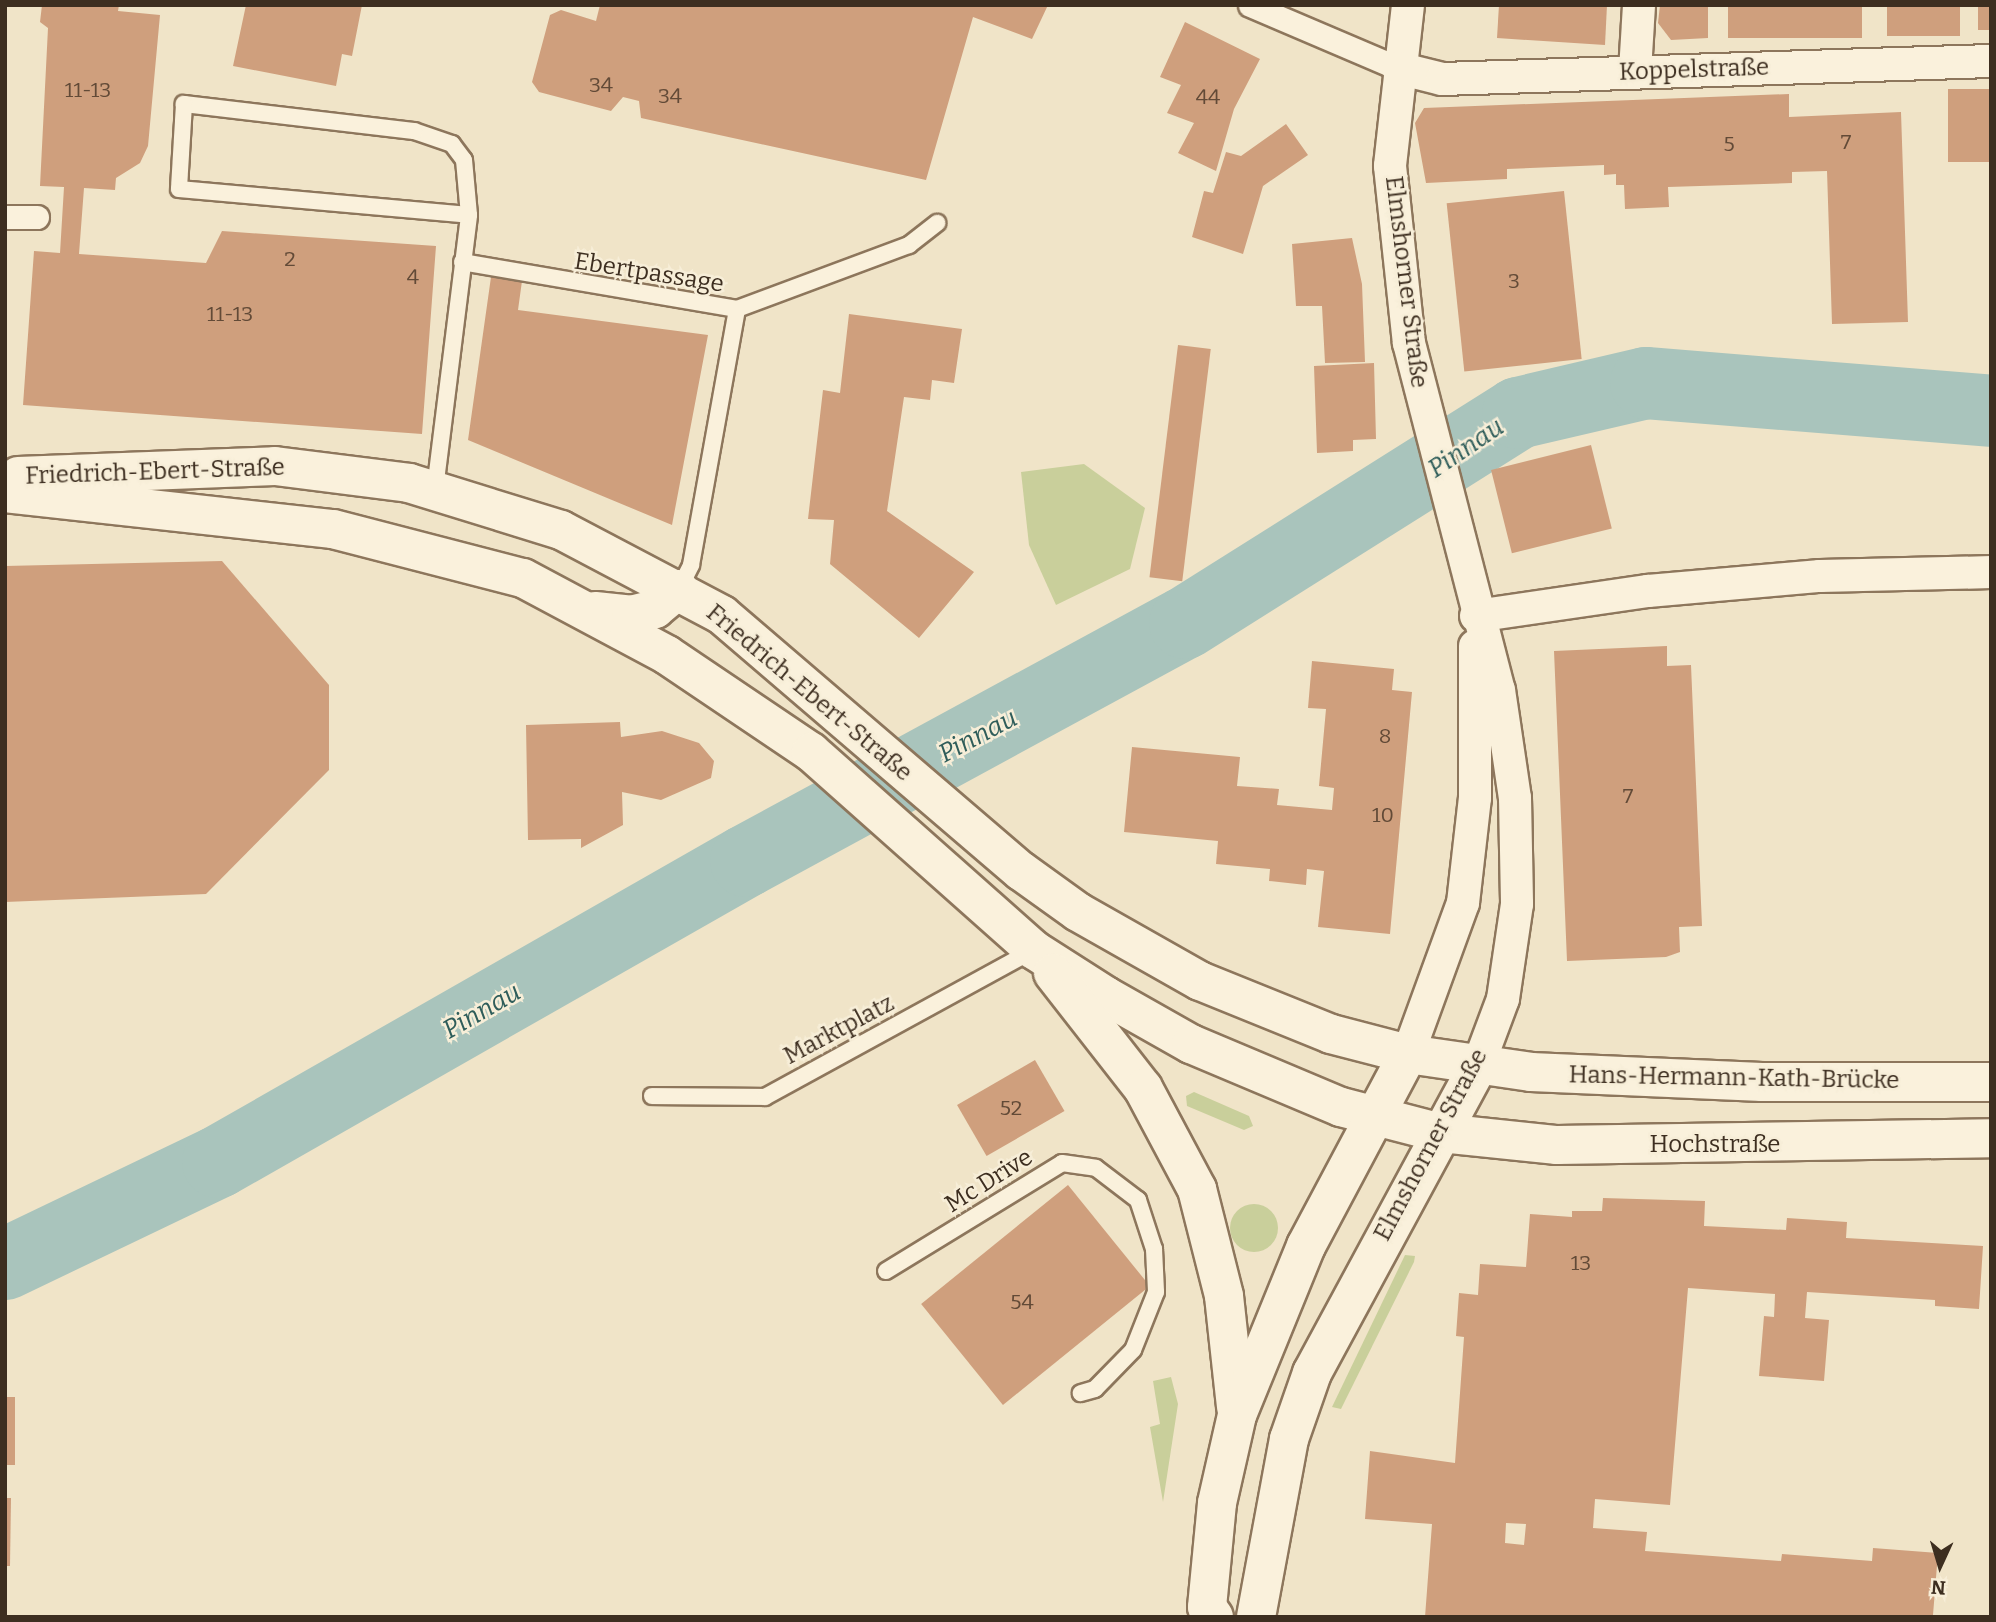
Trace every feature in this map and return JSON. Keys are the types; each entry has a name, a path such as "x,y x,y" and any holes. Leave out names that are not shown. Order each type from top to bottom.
{"main road":[{"name":"Friedrich-Ebert-Straße","path":"5,477 275,466 435,489 561,530 679,589 722,615 967,825 1078,912 1200,981 1331,1034 1408,1054 1478,1066"},
{"path":"217,516 219,500 234,486 275,466"},
{"name":"Friedrich-Ebert-Straße","path":"5,493 217,516 401,542 523,579 592,611 811,752 928,853 1034,950 1191,1044 1377,1118 1441,1133"},
{"path":"592,611 631,615 655,608 679,589"},
{"name":"Elmshorner Straße","path":"1034,950 1143,1088 1197,1189 1224,1296 1237,1415"},
{"name":"Elmshorner Straße","path":"1214,1617 1208,1607 1217,1503 1237,1415 1306,1245 1377,1118 1408,1054"},
{"name":"Elmshorner Straße","path":"1256,1617 1286,1451 1312,1373 1478,1066"},
{"name":"Hans-Hermann-Kath-Brücke","path":"1478,1066 1762,1082 1991,1082"},
{"name":"Hochstraße","path":"1441,1133 1557,1145 1991,1138"}],"street":[{"path":"1250,5 1398,68"},
{"name":"Elmshorner Straße","path":"1408,5 1398,68 1392,194 1409,343 1425,419 1476,616 1499,690 1516,798 1517,904 1503,999 1478,1066"},
{"path":"1634,71 1639,5"},
{"name":"Koppelstraße","path":"1398,68 1442,79 1991,61"},
{"path":"5,217 37,217"},
{"path":"1476,616 1648,591 1821,576 1991,572"},
{"name":"Elmshorner Straße","path":"1408,1054 1463,903 1475,798 1476,616"}],"lane":[{"path":"435,489 469,215 464,160 438,137 184,104 179,189 469,215"},
{"name":"Ebertpassage","path":"462,262 737,309 909,245 937,223"},
{"path":"679,589 691,565 737,309"},
{"name":"Marktplatz","path":"652,1096 765,1097 1034,950"},
{"name":"Mc Drive","path":"886,1271 1062,1163 1096,1168 1138,1200 1154,1249 1156,1292 1133,1350 1095,1389 1081,1393"}],"green space":[{"path":"1084,464 1145,508 1130,569 1056,605 1029,545 1021,472"},
{"path":"1194,1092 1249,1116 1253,1126 1244,1130 1187,1106 1186,1096"},
{"path":"1254,1204 1271,1211 1278,1228 1271,1245 1254,1252 1237,1245 1230,1228 1237,1211"},
{"path":"1405,1255 1415,1256 1414,1262 1341,1409 1332,1407"},
{"path":"1171,1377 1178,1404 1163,1502 1150,1427 1160,1424 1153,1381"}],"building":[{"path":"42,5 119,5 118,11 160,15 148,146 140,163 116,178 115,190 84,188 79,254 206,263 222,231 436,246 422,434 23,405 34,251 60,253 64,187 40,186 48,28 40,22"},
{"path":"246,5 362,5 352,56 342,54 336,86 233,66"},
{"path":"600,5 1048,5 1032,39 973,17 926,180 641,118 639,101 623,97 611,111 539,92 532,82 550,15 561,10 596,21"},
{"path":"1499,5 1607,5 1605,45 1497,38"},
{"path":"1660,5 1708,5 1708,38 1671,40 1658,23"},
{"path":"1728,5 1862,5 1862,38 1728,38"},
{"path":"1887,5 1960,5 1960,36 1887,36"},
{"path":"1978,5 1991,5 1991,30 1978,30"},
{"path":"1185,22 1260,59 1234,109 1216,171 1178,153 1194,123 1167,113 1181,85 1160,77"},
{"path":"1948,89 1991,89 1991,162 1948,162"},
{"path":"1789,94 1789,117 1901,112 1908,322 1832,324 1827,171 1792,172 1792,183 1668,187 1669,207 1625,209 1624,185 1616,185 1616,174 1604,175 1604,165 1507,169 1507,179 1426,183 1415,123 1424,108"},
{"path":"1286,124 1308,155 1263,186 1243,254 1192,237 1204,191 1213,193 1226,152 1241,156"},
{"path":"1564,191 1582,359 1464,371 1447,203"},
{"path":"1352,238 1362,284 1365,362 1325,363 1322,306 1296,306 1292,244"},
{"path":"491,277 522,281 518,310 708,335 672,525 468,440"},
{"path":"849,314 962,329 954,383 932,380 930,400 904,397 887,511 974,572 919,638 830,564 834,520 808,519 823,390 840,393"},
{"path":"1178,345 1211,349 1182,581 1149,577"},
{"path":"1374,363 1376,439 1353,440 1353,451 1317,453 1314,366"},
{"path":"1591,445 1612,528 1512,553 1491,470"},
{"path":"222,561 329,685 329,770 206,894 5,902 5,566"},
{"path":"1667,646 1667,666 1691,665 1702,926 1679,927 1680,952 1666,957 1567,961 1554,651"},
{"path":"1312,661 1394,669 1392,690 1412,692 1390,934 1318,927 1324,871 1307,869 1306,885 1269,881 1270,869 1216,864 1218,841 1124,832 1132,747 1240,757 1237,786 1279,789 1277,805 1332,810 1334,788 1319,786 1326,709 1308,708"},
{"path":"620,722 621,737 662,731 699,743 714,761 711,778 661,800 622,792 623,825 581,848 581,839 528,840 526,725"},
{"path":"1035,1060 1064,1111 987,1156 957,1105"},
{"path":"1068,1185 1150,1286 1003,1405 921,1304"},
{"path":"1603,1198 1705,1201 1704,1226 1786,1230 1787,1218 1847,1222 1846,1238 1983,1246 1979,1309 1935,1306 1935,1300 1807,1292 1805,1318 1829,1320 1824,1381 1759,1376 1764,1316 1774,1317 1775,1294 1688,1288 1670,1505 1595,1499 1593,1528 1647,1532 1645,1551 1781,1561 1782,1554 1872,1561 1873,1548 1938,1553 1933,1615 1425,1617 1432,1524 1365,1519 1370,1451 1455,1463 1464,1337 1456,1336 1459,1293 1478,1295 1480,1264 1526,1267 1530,1214 1572,1217 1572,1211 1602,1211","holes":["1506,1523 1526,1524 1524,1545 1505,1543"]},
{"path":"5,1397 15,1397 15,1465 5,1465"},
{"path":"5,1498 11,1498 10,1566 5,1566"}],"waterway":[{"name":"Pinnau","path":"5,1264 218,1162 746,861 1185,623 1518,413 1646,383 1991,411"}]}
